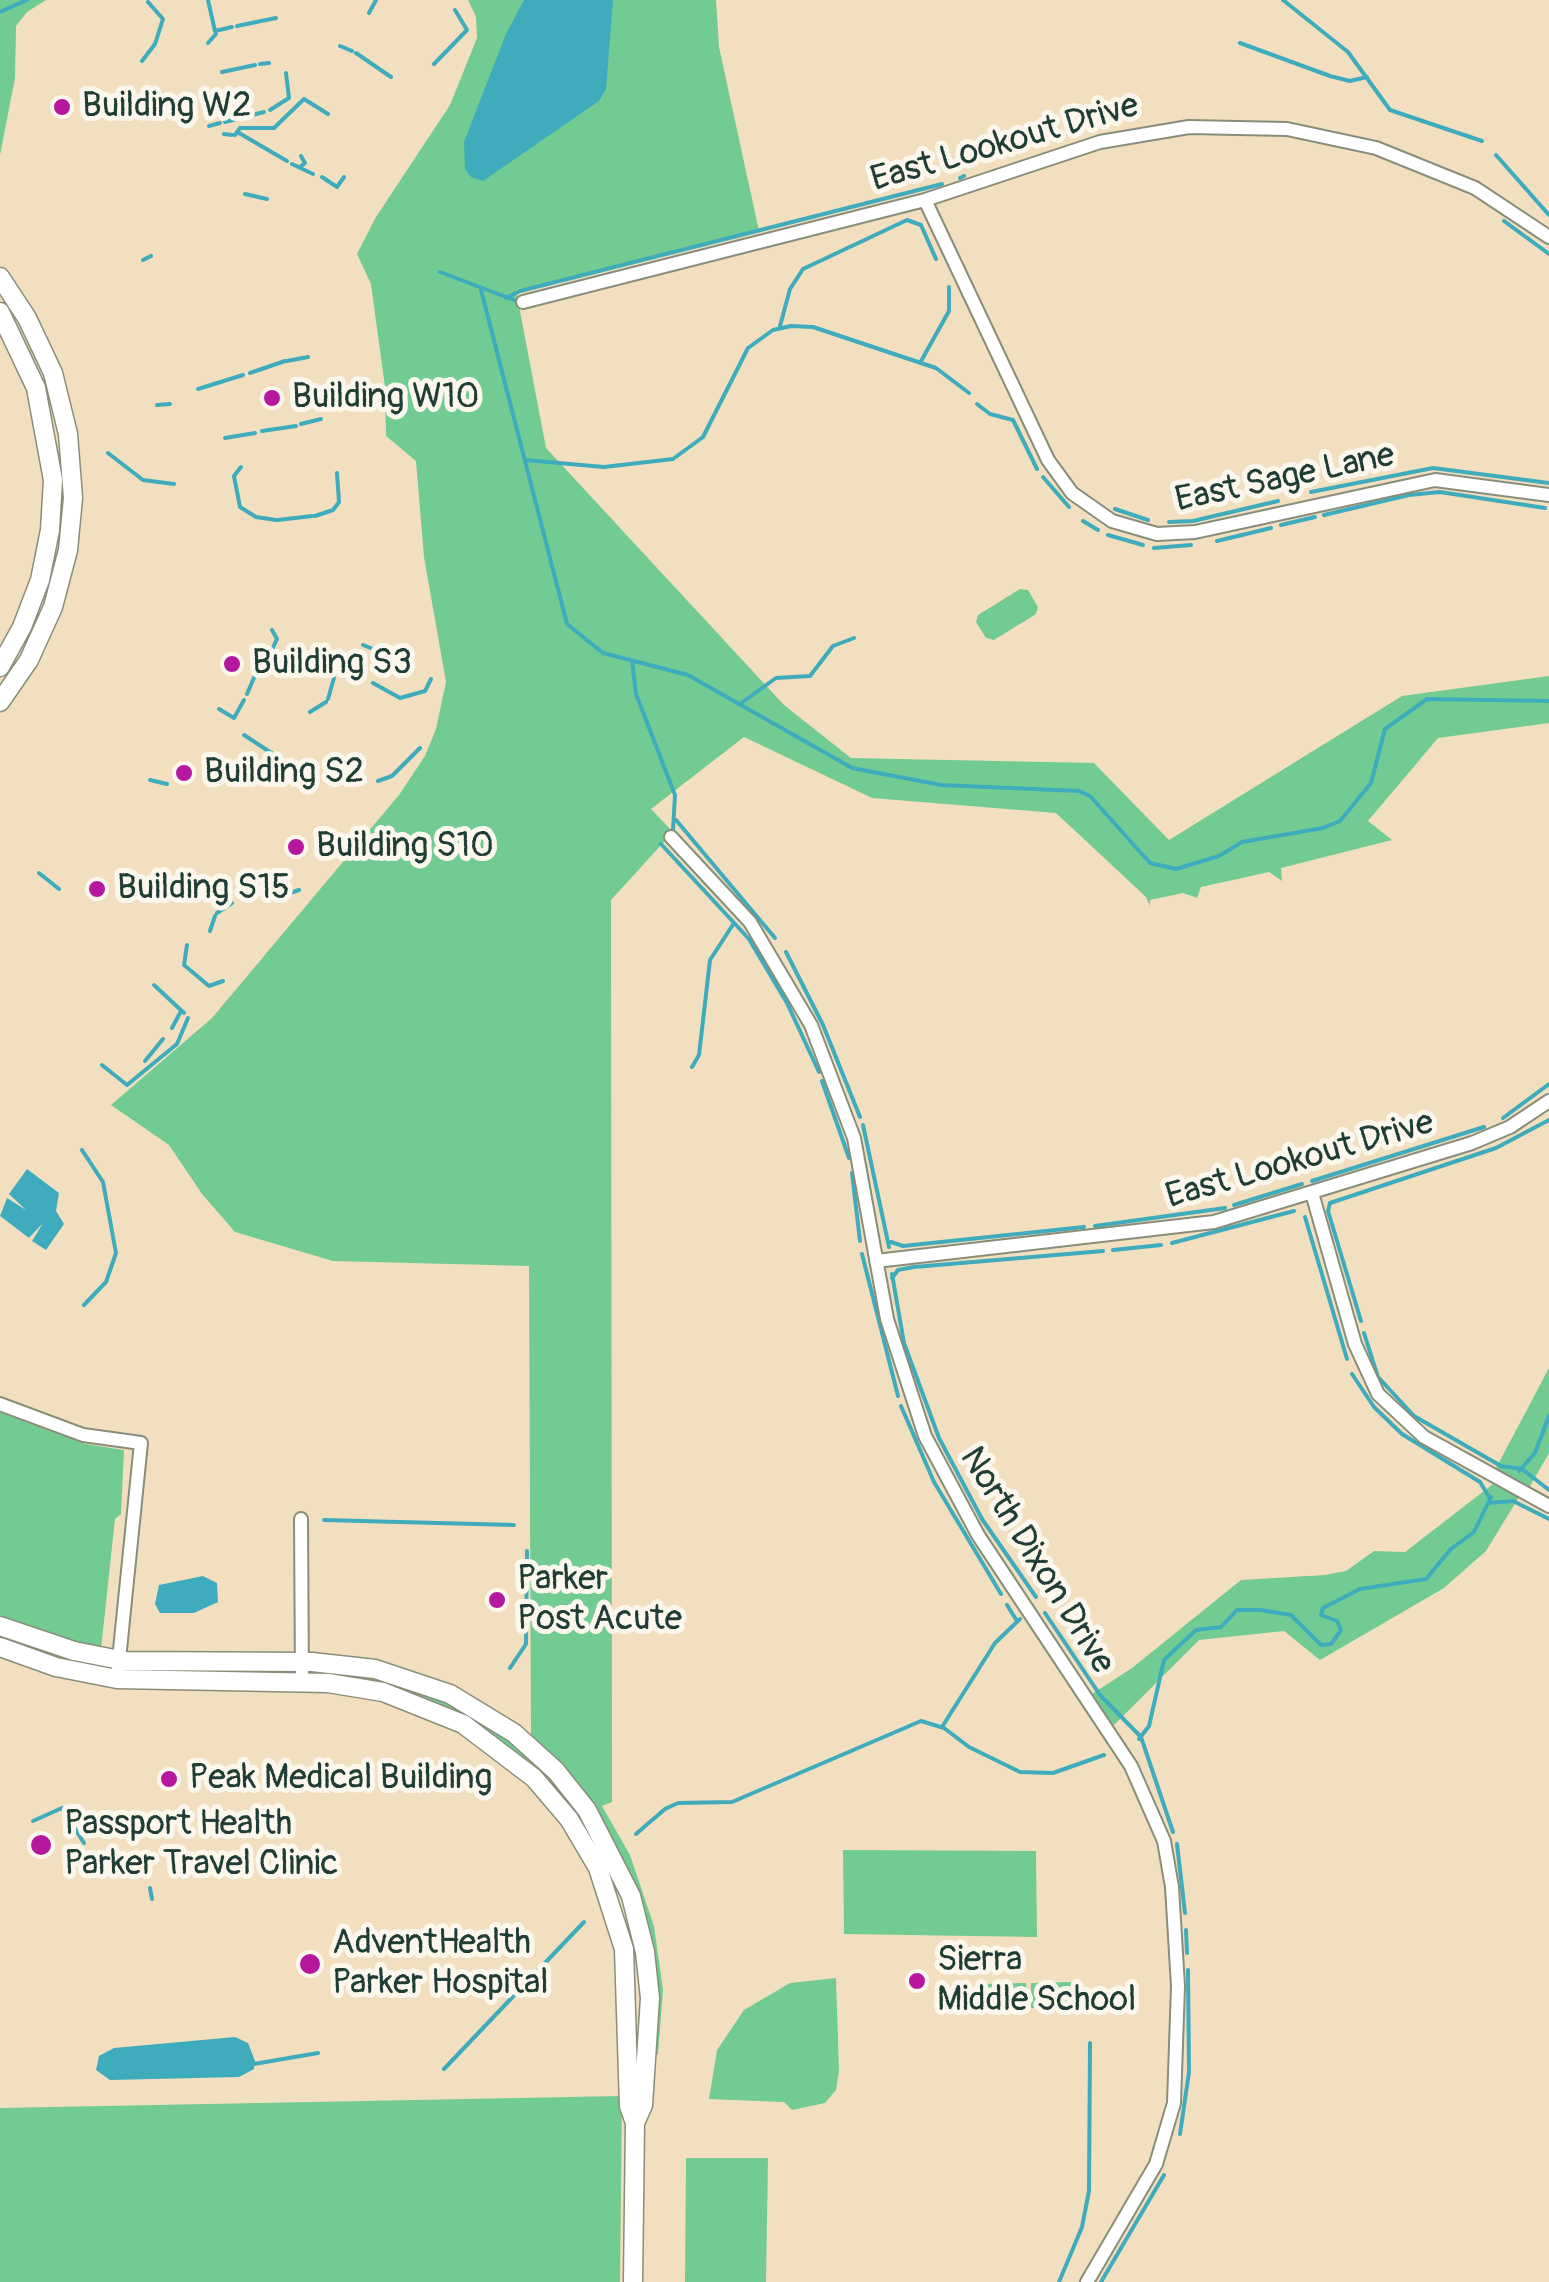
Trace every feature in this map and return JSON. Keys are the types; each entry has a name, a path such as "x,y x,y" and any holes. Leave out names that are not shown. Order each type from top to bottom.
{"main road":[{"path":"0,277 31,325 56,384 69,439 73,498 68,550 55,601 36,646 0,702"},
{"path":"0,312 36,388 52,480 50,530 40,580 24,623 0,667"},
{"path":"0,1626 118,1670 302,1662 374,1669 457,1698 525,1742 587,1810 631,1896 647,1963 646,2066 643,2105 635,2123"},
{"path":"0,1647 50,1666 370,1689 449,1716 511,1757 561,1808 598,1868 621,1935 629,1991 629,2106 635,2123 634,2282"}],"street":[{"name":"East Lookout Drive","path":"523,302 925,200 1125,136 1197,126 1264,127 1338,138 1418,162 1491,197 1549,237"},
{"name":"East Sage Lane","path":"925,200 1048,460 1082,502 1117,524 1156,534 1195,532 1434,480 1549,495"},
{"name":"North Dixon Drive","path":"671,837 755,928 811,1024 854,1138 895,1352 931,1448 978,1536 1131,1766 1154,1813 1168,1861 1178,2020 1174,2104 1156,2164 1087,2282"},
{"name":"East Lookout Drive","path":"876,1261 1196,1226 1472,1143 1510,1127 1549,1102"},
{"path":"1312,1193 1355,1344 1378,1394 1424,1437 1549,1506"},
{"path":"0,1404 83,1435 141,1443 118,1670"},
{"path":"301,1519 302,1682"}],"green space":[{"path":"0,0 46,0 27,12 16,26 15,78 0,155"},
{"path":"468,0 716,0 719,47 759,231 516,290 546,448 784,705 851,758 1094,763 1169,840 1402,696 1549,676 1549,723 1438,738 1368,821 1392,840 1281,868 1282,881 1269,872 1201,887 1197,898 1183,893 1150,900 1150,906 1146,897 1056,813 872,798 744,737 651,809 673,832 611,900 612,1802 602,1806 630,1855 654,1926 663,1990 658,2055 654,2052 639,1900 629,1873 594,1807 531,1738 529,1266 333,1261 235,1232 202,1194 169,1145 111,1105 212,1018 399,795 425,756 436,729 446,682 424,557 416,461 386,436 385,387 371,284 357,254 376,217 450,105 477,38 476,17"},
{"path":"1020,589 1028,590 1038,607 1036,614 994,640 986,638 976,622 978,615"},
{"path":"1549,1368 1549,1453 1529,1488 1495,1470"},
{"path":"0,1412 85,1444 124,1450 121,1514 115,1519 101,1649 0,1619"},
{"path":"1493,1484 1519,1497 1486,1551 1444,1588 1320,1660 1284,1631 1199,1640 1113,1726 1092,1694 1132,1668 1241,1580 1325,1575 1346,1571 1374,1551 1405,1552"},
{"path":"323,1669 418,1688 473,1714 529,1755 572,1800 599,1842 593,1846 532,1767 476,1725 403,1691 322,1676"},
{"path":"843,1850 1036,1851 1037,1937 844,1934"},
{"path":"836,1978 839,2071 836,2090 825,2103 792,2110 784,2102 709,2099 717,2050 744,2010 790,1983"},
{"path":"1071,1982 1072,2007 1031,2008 1031,1983"},
{"path":"1026,1983 1028,2008 979,2009 979,1984"},
{"path":"622,2096 620,2282 0,2282 0,2108"},
{"path":"686,2158 768,2158 766,2282 685,2282"}],"water":[{"path":"524,0 613,0 606,89 599,101 483,181 471,177 465,169 464,142 506,34"},
{"path":"27,1169 59,1193 56,1211 64,1224 46,1250 32,1241 43,1223 29,1238 0,1216 7,1198 26,1210 9,1194"},
{"path":"203,1576 217,1583 218,1602 194,1613 160,1613 155,1604 159,1585"},
{"path":"235,2037 248,2043 255,2061 254,2069 239,2077 110,2080 96,2070 99,2056 114,2048"}],"waterway":[{"path":"0,12 27,0"},
{"path":"208,0 215,31 232,27"},
{"path":"369,13 376,0"},
{"path":"1283,0 1348,52 1390,110 1482,141"},
{"path":"142,61 155,44 163,19 148,2"},
{"path":"434,64 467,30 455,10"},
{"path":"237,26 276,18"},
{"path":"208,43 216,34"},
{"path":"1240,43 1330,76 1350,81 1367,77"},
{"path":"340,46 352,51"},
{"path":"356,53 391,77"},
{"path":"260,64 269,63"},
{"path":"222,72 255,65"},
{"path":"270,110 289,98 286,73"},
{"path":"151,94 162,94 192,109"},
{"path":"235,135 240,128 274,128 304,99 328,114"},
{"path":"225,122 264,112"},
{"path":"209,126 220,123"},
{"path":"239,133 287,161"},
{"path":"224,134 232,135"},
{"path":"1496,155 1549,215"},
{"path":"300,167 305,163 301,156"},
{"path":"292,164 313,174"},
{"path":"960,178 964,176"},
{"path":"322,177 337,187 344,177"},
{"path":"506,298 520,291 942,184"},
{"path":"245,194 267,199"},
{"path":"780,326 790,289 803,269 907,220 921,225 936,259"},
{"path":"1504,221 1549,254"},
{"path":"143,260 151,256"},
{"path":"440,272 514,300"},
{"path":"920,363 949,311 949,287"},
{"path":"481,290 567,624 603,653 688,675 852,768 941,785 1079,791 1090,796 1150,863 1176,869 1219,856 1242,842 1323,828 1340,821 1371,783 1385,729 1427,699 1549,701"},
{"path":"525,460 604,467 673,459 703,437 748,348 773,330 791,326 813,327 936,368 969,393"},
{"path":"287,361 308,357"},
{"path":"250,373 285,361"},
{"path":"198,389 243,375"},
{"path":"157,405 170,404"},
{"path":"977,404 990,414 1013,420 1037,469"},
{"path":"301,424 321,419"},
{"path":"262,431 296,426"},
{"path":"225,438 255,433"},
{"path":"108,453 143,480 174,484"},
{"path":"241,467 234,476 240,507 256,517 276,520"},
{"path":"1311,492 1433,468 1549,483"},
{"path":"315,516 333,510 339,502 337,473"},
{"path":"1043,477 1069,507"},
{"path":"1324,515 1409,495 1440,492 1545,508"},
{"path":"1169,522 1193,521 1278,501"},
{"path":"1115,509 1148,520"},
{"path":"278,520 312,516"},
{"path":"1281,525 1315,517"},
{"path":"1083,521 1098,530"},
{"path":"1217,541 1271,528"},
{"path":"1108,535 1143,545"},
{"path":"1154,548 1191,545"},
{"path":"271,652 277,639 272,630"},
{"path":"740,704 776,678 810,676 833,646 854,638"},
{"path":"363,645 383,653"},
{"path":"318,650 334,678 328,699"},
{"path":"253,669 269,656"},
{"path":"632,661 636,694 675,795 673,830"},
{"path":"247,694 259,666"},
{"path":"373,683 400,698 425,691 431,679"},
{"path":"219,709 234,718 244,700"},
{"path":"310,712 326,702"},
{"path":"244,735 276,756 280,765"},
{"path":"393,775 420,748"},
{"path":"378,781 392,776"},
{"path":"150,780 167,784"},
{"path":"676,820 775,938"},
{"path":"661,844 749,939 787,1003 819,1072"},
{"path":"39,873 59,889"},
{"path":"287,894 299,890"},
{"path":"217,913 232,903"},
{"path":"210,931 215,916"},
{"path":"692,1067 699,1055 710,960 734,923"},
{"path":"187,945 184,965 209,986 223,981"},
{"path":"786,952 823,1025 860,1117"},
{"path":"154,985 184,1013"},
{"path":"172,1028 181,1011"},
{"path":"102,1065 127,1085 177,1044 188,1018"},
{"path":"145,1061 163,1039"},
{"path":"822,1081 849,1158"},
{"path":"1503,1118 1549,1084"},
{"path":"1361,1321 1328,1211 1330,1203 1496,1148 1549,1120"},
{"path":"863,1125 889,1247"},
{"path":"1312,1181 1484,1127"},
{"path":"82,1150 103,1182 116,1253 106,1282 84,1305"},
{"path":"852,1173 860,1241"},
{"path":"1234,1205 1302,1184"},
{"path":"1095,1226 1225,1208"},
{"path":"1172,1243 1294,1211"},
{"path":"1305,1217 1347,1359"},
{"path":"891,1242 903,1246 1084,1227"},
{"path":"1113,1250 1161,1245"},
{"path":"892,1278 898,1270 914,1267 1103,1251"},
{"path":"862,1254 898,1396"},
{"path":"892,1274 904,1343 939,1438 982,1519 1036,1597"},
{"path":"1364,1333 1378,1377 1414,1416 1501,1466 1522,1469 1549,1490"},
{"path":"1352,1374 1374,1407 1402,1434 1480,1482 1489,1497"},
{"path":"901,1406 934,1482 1001,1594"},
{"path":"1519,1471 1535,1453 1549,1416"},
{"path":"1139,1739 1149,1726 1164,1660 1196,1630 1221,1627 1237,1610 1261,1610 1291,1615 1321,1645 1331,1644 1341,1630 1337,1621 1321,1615 1323,1608 1360,1589 1426,1579 1451,1549 1474,1532 1491,1497"},
{"path":"1488,1503 1513,1501 1549,1519"},
{"path":"324,1520 514,1525"},
{"path":"510,1668 526,1644 527,1551"},
{"path":"1007,1605 1017,1621"},
{"path":"1045,1613 1100,1695 1141,1737 1173,1832"},
{"path":"942,1727 995,1643 1020,1619"},
{"path":"636,1834 678,1803 732,1802 921,1721 944,1728 969,1747 1020,1772 1053,1773 1104,1755"},
{"path":"33,1821 62,1808 84,1843"},
{"path":"1177,1844 1185,1913"},
{"path":"150,1888 152,1899"},
{"path":"444,2069 584,1922"},
{"path":"1186,1930 1187,1953"},
{"path":"1180,2134 1189,2072 1188,1970"},
{"path":"1059,2282 1082,2227 1089,2191 1090,2043"},
{"path":"254,2064 318,2053"},
{"path":"1101,2282 1164,2175"}],"place":[{"name":"Building W2","path":"62,107"},
{"name":"Building W10","path":"272,398"},
{"name":"Building S3","path":"232,664"},
{"name":"Building S2","path":"184,773"},
{"name":"Building S10","path":"296,847"},
{"name":"Building S15","path":"97,889"},
{"name":"Parker Post Acute","path":"497,1600"},
{"name":"Peak Medical Building","path":"169,1779"},
{"name":"Passport Health Parker Travel Clinic","path":"41,1845"},
{"name":"AdventHealth Parker Hospital","path":"310,1964"},
{"name":"Sierra Middle School","path":"917,1981"}]}
